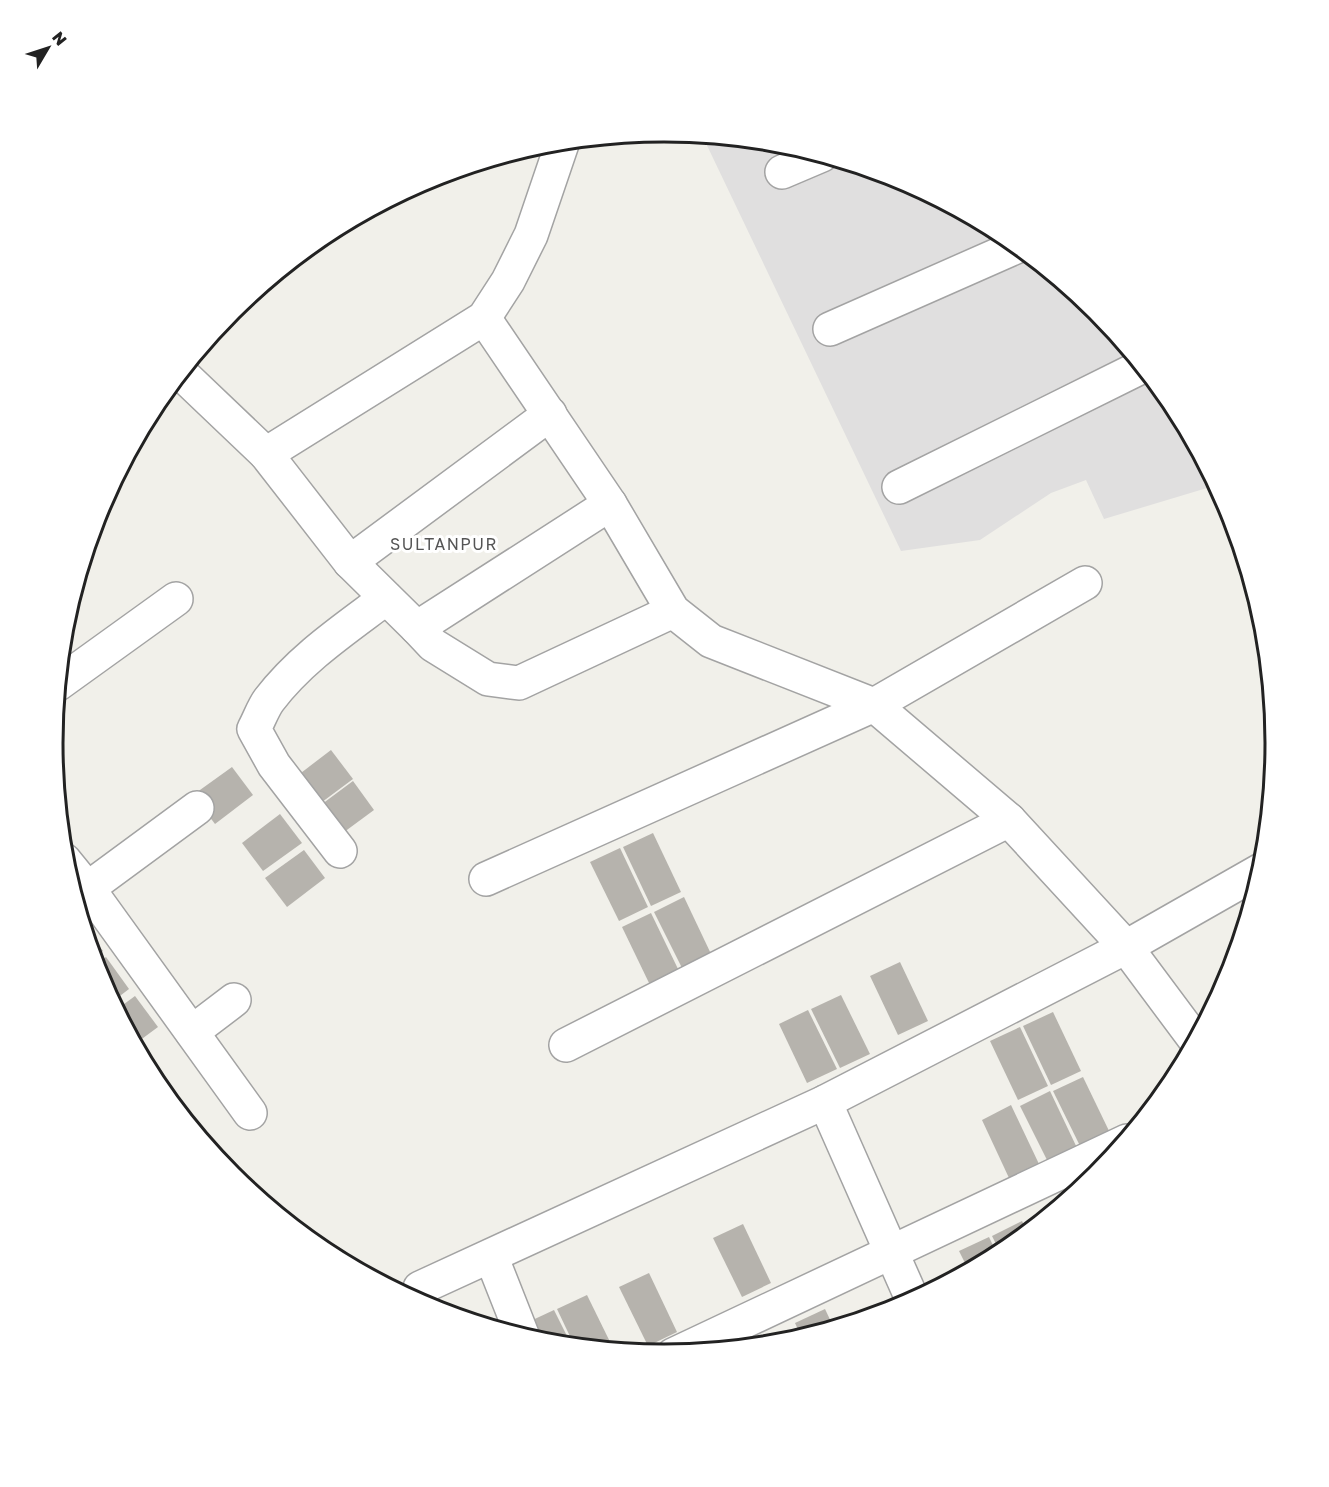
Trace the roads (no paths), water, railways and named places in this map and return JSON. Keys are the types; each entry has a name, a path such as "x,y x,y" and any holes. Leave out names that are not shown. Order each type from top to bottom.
{"street":[{"path":"266,454 484,318 508,281 531,235 559,152"},
{"path":"782,172 810,160"},
{"path":"830,329 1009,250"},
{"path":"484,318 610,504 673,611 711,641 874,705 1009,820 1126,947 1191,1034"},
{"path":"899,487 1136,370"},
{"path":"186,378 266,454 350,562 433,645 488,679 519,683 673,611"},
{"path":"350,562 550,414"},
{"path":"417,628 610,504"},
{"path":"486,879 874,705 1085,583"},
{"path":"340,851 274,765 254,729 268,701 291,675 323,644 386,598"},
{"path":"67,678 176,599"},
{"path":"87,889 197,808"},
{"path":"566,1046 1009,820"},
{"path":"420,1288 825,1102 1126,947 1251,876"},
{"path":"79,879 250,1113"},
{"path":"192,1032 234,1000"},
{"path":"825,1102 910,1292"},
{"path":"696,1344 1108,1150"},
{"path":"491,1256 519,1327"}],"district":[{"name":"SULTANPUR","path":"444,544"}]}
